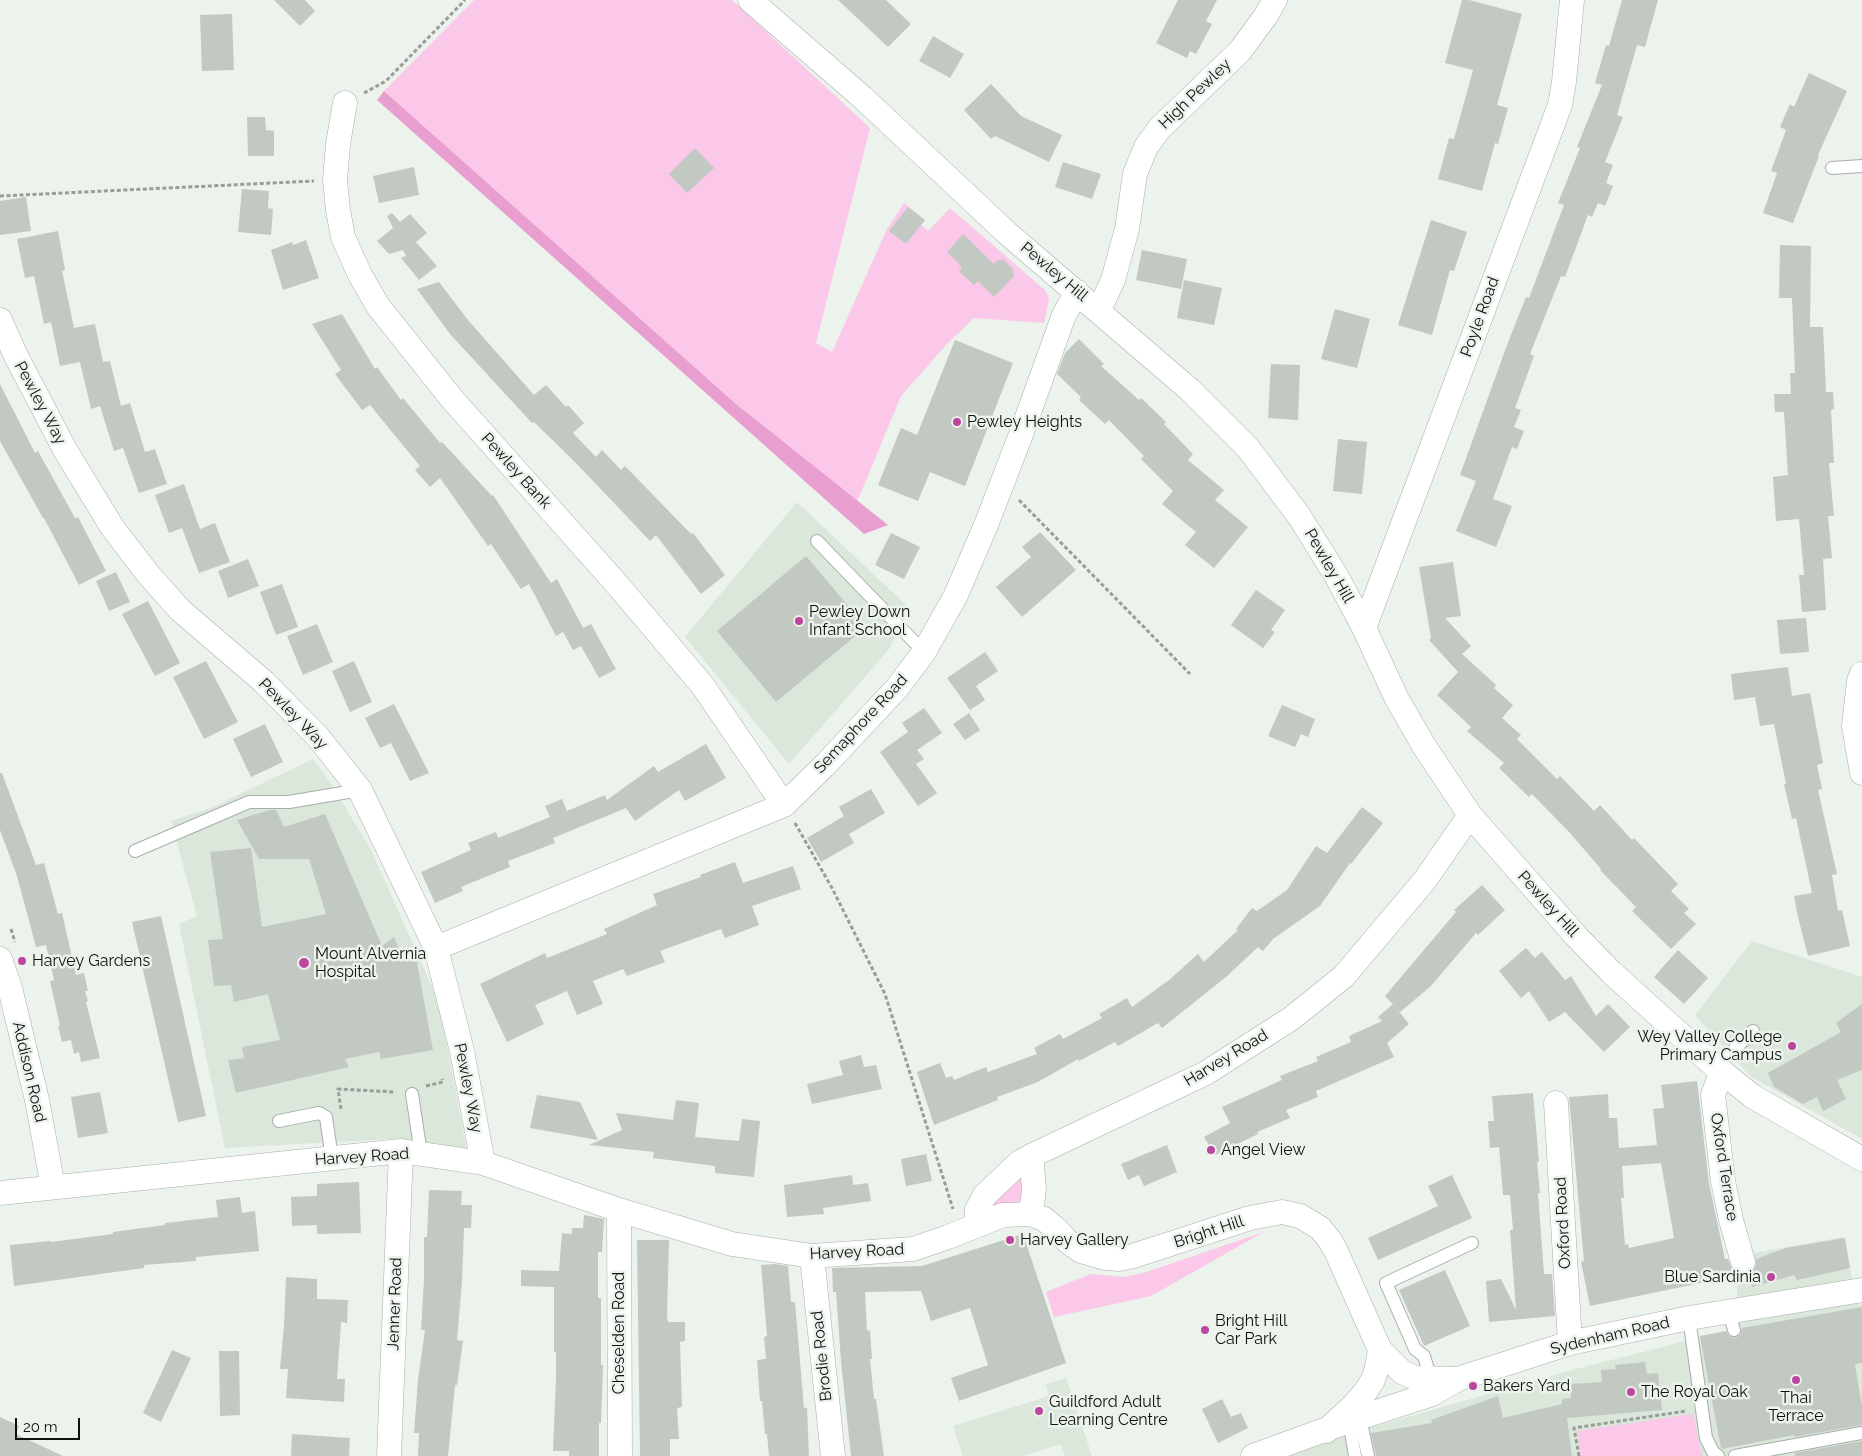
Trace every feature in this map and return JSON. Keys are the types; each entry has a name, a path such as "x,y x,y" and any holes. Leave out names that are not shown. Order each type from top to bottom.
{"street":[{"name":"Pewley Hill","path":"750,0 862,97 1007,233 1190,390 1248,448 1299,516 1337,577 1364,628 1397,699 1424,746 1470,815 1611,972 1719,1069 1752,1096 1862,1160"},
{"name":"High Pewley","path":"1099,310 1113,280 1127,229 1135,174 1146,148 1159,128 1240,51 1275,0"},
{"name":"Poyle Road","path":"1364,628 1560,105 1572,0"},
{"name":"Pewley Bank","path":"346,103 338,144 335,180 343,237 360,275 378,306 452,400 615,582 703,686 784,804"},
{"name":"Semaphore Road","path":"436,948 784,804 869,719 897,688 924,652 956,595 1002,482 1064,315 1077,292"},
{"name":"Pewley Way","path":"0,320 16,356 64,448 112,527 148,574 180,610 264,682 318,737 360,790 436,948 462,1051 483,1163"},
{"path":"1862,674 1854,726 1862,773"},
{"name":"Harvey Road","path":"0,1193 332,1158 411,1153 483,1163 619,1210 732,1244 812,1256 913,1249 976,1225 977,1210 985,1195 1020,1162 1206,1073 1292,1018 1344,976 1424,880 1470,815"},
{"name":"Addison Road","path":"0,958 10,988 37,1100 53,1187"},
{"name":"Oxford Terrace","path":"1719,1069 1713,1094 1723,1181 1731,1220 1743,1262"},
{"name":"Oxford Road","path":"1556,1104 1570,1343"},
{"name":"Jenner Road","path":"389,1456 411,1153"},
{"path":"976,1225 1003,1215 1032,1214 1034,1189 1033,1155"},
{"name":"Cheselden Road","path":"619,1210 620,1456"},
{"name":"Bright Hill","path":"1032,1214 1044,1219 1067,1241 1081,1251 1105,1258 1119,1259 1250,1218 1282,1212 1300,1216 1320,1228 1333,1245 1380,1350 1402,1372 1415,1378 1458,1379"},
{"name":"Brodie Road","path":"812,1256 833,1456"},
{"name":"Sydenham Road","path":"1253,1456 1355,1419 1432,1394 1458,1379 1570,1343 1689,1318 1732,1321 1862,1290"},
{"path":"1326,1431 1356,1404 1366,1391 1373,1380 1380,1350"}],"lane":[{"path":"1832,168 1862,166"},
{"path":"817,541 924,652"},
{"path":"135,851 249,802 288,802 360,790"},
{"path":"1719,1069 1753,1031"},
{"path":"410,1091 411,1153"},
{"path":"279,1121 319,1113 326,1117 332,1158"},
{"path":"1431,1379 1424,1356 1415,1350 1386,1283 1472,1243"},
{"path":"1689,1318 1706,1438 1713,1452 1718,1456"},
{"path":"1355,1419 1355,1456"},
{"path":"1355,1419 1368,1456"},
{"path":"1735,1456 1862,1433"}],"path":[{"path":"346,103 386,81 465,0"},
{"path":"0,196 335,180"},
{"path":"1002,482 1190,674"},
{"path":"784,804 832,888 885,994 954,1211 976,1225"},
{"path":"342,1110 338,1089 410,1091 443,1082 441,1073"},
{"path":"1579,1456 1574,1428 1687,1411"}],"shaded area":[{"path":"474,0 732,0 870,128 816,343 832,352 887,229 904,203 925,220 921,225 928,231 950,208 1046,291 1049,299 1044,323 974,318 946,345 901,396 857,502 736,404 384,91"},
{"path":"384,91 736,404 888,525 864,534 377,100"},
{"name":"Pewley Down Infant School","path":"797,502 906,605 890,648 789,764 685,637"},
{"name":"Mount Alvernia Hospital","path":"313,759 330,782 371,850 439,1002 467,1152 390,1139 225,1148 179,924 197,916 171,821 213,807"},
{"name":"Wey Valley College Primary Campus","path":"1752,941 1862,977 1862,1139 1750,1076 1695,1015"},
{"path":"1026,1170 1020,1207 985,1207"},
{"path":"1264,1232 1151,1296 1054,1317 1046,1292 1091,1274 1124,1277 1143,1273"},
{"path":"1843,1237 1858,1305 1862,1305 1862,1456 1279,1456 1323,1441 1576,1369 1737,1328 1737,1256"},
{"name":"Guildford Adult Learning Centre","path":"1066,1378 1092,1456 1065,1456 1061,1444 1023,1456 963,1456 953,1426 1049,1396 1046,1384"},
{"path":"1693,1414 1702,1456 1581,1456 1577,1431"}],"building":[{"path":"274,0 305,0 315,11 300,26"},
{"path":"838,0 886,0 911,24 888,47"},
{"path":"1178,0 1217,0 1206,21 1212,24 1196,54 1190,51 1187,58 1156,43"},
{"path":"1462,0 1469,0 1522,14 1497,105 1508,108 1498,144 1495,143 1482,191 1438,179 1449,138 1454,139 1473,70 1445,63"},
{"path":"1622,0 1658,0 1645,47 1637,45 1617,115 1623,117 1605,162 1613,165 1606,183 1613,186 1605,206 1598,203 1592,217 1588,215 1565,277 1561,276 1530,354 1534,356 1515,408 1521,410 1514,427 1524,431 1517,449 1512,447 1493,499 1512,506 1496,547 1456,531 1476,481 1460,475 1507,345 1526,297 1529,298 1564,205 1558,203 1580,148 1577,147 1602,85 1595,83 1606,45 1609,46"},
{"path":"232,14 234,70 202,71 200,15"},
{"path":"933,36 964,54 950,78 919,61"},
{"path":"1809,73 1847,91 1818,155 1793,223 1763,213 1777,173 1771,171 1786,130 1780,127 1790,104 1794,107"},
{"path":"991,84 1021,116 1062,135 1049,162 995,136 991,139 964,110"},
{"path":"247,117 265,117 266,130 274,131 274,156 248,156"},
{"path":"695,148 714,168 687,193 669,174"},
{"path":"1063,162 1101,174 1092,199 1055,187"},
{"path":"414,167 419,195 379,203 373,176"},
{"path":"242,189 269,191 268,208 273,209 271,235 238,232"},
{"path":"26,197 31,231 0,235 0,201"},
{"path":"908,207 925,220 906,244 889,231"},
{"path":"392,213 400,222 410,214 427,233 416,242 437,266 419,280 401,258 406,256 403,250 389,254 377,241 393,228 387,216"},
{"path":"1431,220 1467,232 1454,271 1450,270 1432,335 1398,325"},
{"path":"58,231 65,270 62,271 74,328 95,324 103,362 110,361 121,406 130,403 145,452 155,449 167,484 139,493 123,448 114,451 100,406 91,409 80,362 60,366 51,322 44,324 34,276 25,278 17,239"},
{"path":"963,234 994,264 998,260 1004,260 1013,269 1014,276 994,297 978,281 974,285 959,271 962,267 947,252"},
{"path":"306,240 319,278 283,290 271,250 292,242 293,245"},
{"path":"1780,245 1811,246 1810,327 1823,327 1826,392 1833,392 1834,409 1831,410 1834,463 1829,463 1834,516 1828,516 1832,558 1823,559 1826,610 1802,612 1799,575 1804,575 1799,519 1776,521 1773,477 1788,475 1784,412 1775,412 1774,394 1791,394 1790,373 1795,373 1792,298 1779,298"},
{"path":"1142,250 1187,259 1181,289 1136,280"},
{"path":"1184,280 1222,288 1214,325 1177,318"},
{"path":"439,282 468,320 534,395 546,385 566,407 568,405 584,423 573,433 596,457 602,450 621,470 625,466 691,534 693,533 725,575 701,594 656,535 650,541 577,464 534,422 532,423 450,334 417,289"},
{"path":"1335,309 1370,319 1357,368 1321,359"},
{"path":"342,314 375,369 377,367 401,400 403,398 440,443 442,442 493,495 551,583 557,579 583,628 591,624 616,669 599,678 581,646 573,650 563,632 556,636 529,584 521,589 491,544 488,546 440,478 430,487 415,470 420,466 370,405 362,410 335,374 341,370 312,324"},
{"path":"1079,339 1104,364 1101,366 1139,400 1141,398 1166,422 1164,424 1193,454 1188,460 1224,490 1215,500 1248,527 1214,568 1185,545 1196,532 1162,504 1173,491 1141,459 1144,456 1109,420 1105,424 1079,400 1081,397 1057,374 1065,353"},
{"name":"Pewley Heights","path":"955,340 1013,363 965,486 930,472 918,501 878,485 901,428 917,435"},
{"path":"1271,364 1300,365 1298,420 1268,418"},
{"path":"0,384 35,453 38,451 75,518 78,517 106,571 79,585 44,518 0,441"},
{"path":"1338,439 1367,442 1362,494 1333,491"},
{"path":"184,484 200,529 215,523 230,562 199,573 182,528 169,533 155,495"},
{"path":"1040,532 1076,570 1022,617 996,587 1031,557 1022,547"},
{"path":"891,533 920,547 904,579 875,565"},
{"path":"806,556 866,627 776,702 717,631"},
{"path":"248,559 259,586 228,598 218,571"},
{"path":"1453,562 1461,616 1445,618 1471,646 1462,654 1496,685 1494,688 1513,705 1502,718 1521,735 1517,739 1557,779 1560,776 1594,811 1600,805 1632,840 1634,838 1678,884 1671,891 1689,909 1684,913 1696,924 1671,949 1632,911 1636,907 1600,870 1570,833 1532,794 1529,797 1499,768 1504,763 1467,731 1471,727 1437,695 1458,672 1429,640 1431,638 1419,567"},
{"path":"116,572 130,602 109,611 96,581"},
{"path":"282,584 298,627 276,635 260,592"},
{"path":"1256,590 1285,610 1271,630 1275,632 1263,648 1231,625"},
{"path":"148,601 180,663 155,676 122,614"},
{"path":"1806,618 1809,652 1780,654 1777,620"},
{"path":"317,624 333,662 303,675 287,636"},
{"path":"985,652 998,671 976,686 985,700 970,710 947,678"},
{"path":"206,661 238,722 204,739 173,677"},
{"path":"354,661 372,702 350,712 332,671"},
{"path":"1788,667 1792,696 1810,693 1823,763 1817,765 1822,789 1818,790 1837,874 1832,875 1838,911 1842,910 1850,946 1808,956 1794,896 1812,893 1796,818 1792,819 1784,784 1786,784 1774,724 1760,726 1755,697 1734,700 1731,674"},
{"path":"394,704 429,773 410,781 391,743 380,748 365,718"},
{"path":"1282,705 1315,719 1308,737 1301,734 1295,747 1268,736"},
{"path":"924,708 942,733 917,750 924,759 916,764 937,793 918,806 880,752 908,732 902,723"},
{"path":"969,713 980,730 965,740 953,724"},
{"path":"265,724 283,762 251,777 233,739"},
{"path":"706,744 726,778 685,801 679,790 635,821 626,808 553,838 555,843 508,861 510,867 461,887 463,891 435,903 421,872 471,850 468,843 496,832 498,838 550,817 545,806 562,799 567,811 605,795 607,800 654,766 658,772"},
{"path":"0,773 2,773 36,865 44,863 58,914 62,913 76,975 84,973 88,991 85,991 88,1001 86,1002 100,1058 81,1062 79,1052 74,1054 71,1040 62,1042 50,981 54,980 46,945 36,947 17,876 0,830"},
{"path":"871,789 885,813 849,834 854,843 821,862 807,838 844,816 839,807"},
{"path":"1362,807 1383,823 1350,863 1320,906 1273,939 1263,951 1258,947 1226,977 1162,1028 1158,1023 1118,1046 1115,1042 1079,1061 1078,1059 1038,1082 997,1097 998,1100 934,1125 917,1072 940,1063 946,1078 952,1076 954,1080 986,1067 988,1072 1037,1054 1034,1048 1060,1034 1063,1039 1102,1018 1099,1014 1127,998 1132,1007 1169,980 1198,954 1204,962 1238,930 1236,929 1252,908 1257,911 1287,890 1316,846 1327,853"},
{"path":"269,810 276,810 284,827 325,814 382,946 394,937 403,959 416,957 433,1050 381,1059 379,1052 345,1059 349,1067 236,1093 228,1060 244,1058 242,1047 280,1040 268,994 234,1002 231,985 214,986 208,940 223,939 210,852 251,848 262,927 326,914 309,859 259,859 237,820"},
{"path":"735,862 743,883 793,866 801,889 752,906 759,925 725,938 721,929 660,951 665,962 627,976 623,969 593,981 603,1004 577,1015 567,991 535,1005 544,1024 507,1042 480,984 545,953 547,958 607,934 604,929 657,905 653,894 701,877 700,875"},
{"path":"1482,885 1505,910 1478,935 1476,933 1431,986 1400,1012 1385,996 1456,912 1454,910"},
{"path":"161,916 206,1116 178,1122 132,922"},
{"path":"1526,948 1535,958 1542,952 1565,980 1571,976 1596,1016 1608,1004 1630,1027 1604,1052 1565,1012 1549,1022 1529,991 1521,998 1499,971"},
{"path":"1678,950 1708,978 1684,1004 1654,977"},
{"path":"1393,1004 1409,1024 1387,1043 1394,1057 1316,1091 1318,1097 1286,1110 1290,1118 1257,1132 1258,1134 1215,1155 1204,1137 1230,1123 1222,1107 1282,1080 1280,1076 1318,1061 1316,1057 1351,1042 1349,1036 1382,1021 1378,1017"},
{"path":"1862,1004 1862,1070 1837,1080 1846,1099 1823,1111 1817,1097 1803,1104 1774,1087 1768,1073 1841,1032 1836,1023"},
{"path":"861,1055 864,1067 876,1065 882,1089 812,1104 807,1084 843,1075 839,1061"},
{"path":"1697,1081 1709,1183 1725,1259 1728,1259 1733,1272 1739,1275 1590,1306 1581,1262 1584,1261 1569,1097 1608,1094 1609,1118 1617,1118 1619,1148 1657,1145 1653,1109 1664,1108 1661,1085","holes":["1661,1163 1674,1238 1629,1248 1628,1244 1625,1245 1621,1198 1624,1198 1622,1166"]},
{"path":"100,1092 108,1133 78,1138 71,1097"},
{"path":"1533,1093 1539,1162 1537,1162 1540,1193 1538,1193 1544,1274 1552,1274 1555,1316 1489,1322 1486,1281 1501,1279 1516,1310 1510,1230 1513,1230 1510,1195 1503,1195 1499,1147 1490,1148 1488,1121 1494,1121 1492,1096"},
{"path":"537,1095 580,1102 598,1140 530,1128"},
{"path":"676,1100 699,1103 695,1137 739,1141 742,1119 760,1121 754,1177 715,1173 715,1166 653,1158 654,1152 589,1145 622,1130 616,1113 673,1120"},
{"path":"1167,1145 1177,1172 1144,1186 1139,1175 1128,1180 1121,1164"},
{"path":"926,1154 932,1181 906,1186 901,1159"},
{"path":"852,1175 853,1185 868,1183 871,1201 823,1208 824,1214 787,1217 784,1185"},
{"path":"1452,1175 1472,1218 1378,1260 1368,1238 1438,1206 1428,1186"},
{"path":"359,1182 361,1233 317,1234 317,1225 292,1226 291,1197 317,1196 317,1184"},
{"path":"429,1190 462,1191 461,1205 472,1205 471,1228 464,1228 457,1340 463,1341 457,1385 455,1385 448,1456 418,1456 419,1433 414,1433 418,1380 425,1330 421,1330 424,1237 427,1237"},
{"path":"240,1197 242,1213 255,1211 259,1251 196,1257 196,1261 144,1265 144,1268 14,1286 10,1245 113,1234 113,1232 165,1225 165,1223 218,1217 216,1200"},
{"path":"584,1215 604,1219 602,1252 598,1252 598,1298 601,1298 601,1365 603,1365 599,1456 569,1456 569,1451 553,1451 556,1378 554,1287 521,1286 521,1270 559,1271 562,1233 572,1234 572,1228 583,1228"},
{"path":"1023,1234 1066,1363 959,1401 951,1378 988,1365 970,1308 931,1321 921,1291 865,1292 867,1331 870,1330 872,1359 870,1359 874,1399 876,1399 884,1456 851,1456 836,1292 833,1292 832,1268 922,1266"},
{"path":"1845,1238 1850,1268 1797,1280 1794,1275 1752,1287 1750,1273 1756,1266 1756,1259 1786,1248"},
{"path":"637,1240 669,1240 667,1317 668,1322 685,1322 685,1341 680,1342 682,1407 677,1408 679,1439 670,1439 670,1456 640,1456"},
{"path":"775,1264 788,1266 791,1302 795,1302 804,1408 807,1408 809,1456 769,1456 767,1434 765,1434 757,1360 766,1359 764,1337 767,1336 761,1265"},
{"path":"1445,1270 1470,1326 1424,1346 1399,1290"},
{"path":"286,1277 317,1279 317,1299 348,1300 347,1323 341,1322 337,1379 345,1379 344,1402 286,1398 288,1369 280,1369"},
{"path":"1862,1307 1862,1363 1855,1364 1862,1407 1862,1425 1794,1437 1794,1435 1722,1449 1700,1336 1726,1331 1729,1336 1736,1338 1740,1335 1742,1328"},
{"path":"172,1350 191,1358 161,1422 143,1413"},
{"path":"219,1351 239,1351 240,1415 220,1416"},
{"path":"1645,1362 1647,1374 1658,1373 1662,1410 1567,1418 1572,1456 1376,1456 1371,1433 1432,1423 1431,1420 1498,1396 1503,1418 1562,1404 1562,1399 1571,1398 1570,1384 1602,1382 1601,1370 1616,1369 1615,1365"},
{"path":"1222,1399 1231,1417 1241,1413 1248,1428 1218,1443 1202,1409"},
{"path":"0,1417 19,1426 16,1434 63,1456 0,1456"},
{"path":"292,1434 350,1438 349,1456 291,1456"},
{"path":"1862,1441 1862,1456 1795,1456 1795,1453"}],"place":[{"name":"Pewley Heights","path":"957,422"},
{"name":"Pewley Down Infant School","path":"799,621"},
{"name":"Harvey Gardens","path":"22,961"},
{"name":"Mount Alvernia Hospital","path":"304,963"},
{"name":"Wey Valley College Primary Campus","path":"1792,1046"},
{"name":"Angel View","path":"1211,1150"},
{"name":"Harvey Gallery","path":"1010,1240"},
{"name":"Blue Sardinia","path":"1771,1277"},
{"name":"Bright Hill Car Park","path":"1205,1330"},
{"name":"Thai Terrace","path":"1796,1380"},
{"name":"Bakers Yard","path":"1473,1386"},
{"name":"The Royal Oak","path":"1631,1392"},
{"name":"Guildford Adult Learning Centre","path":"1039,1411"}]}
